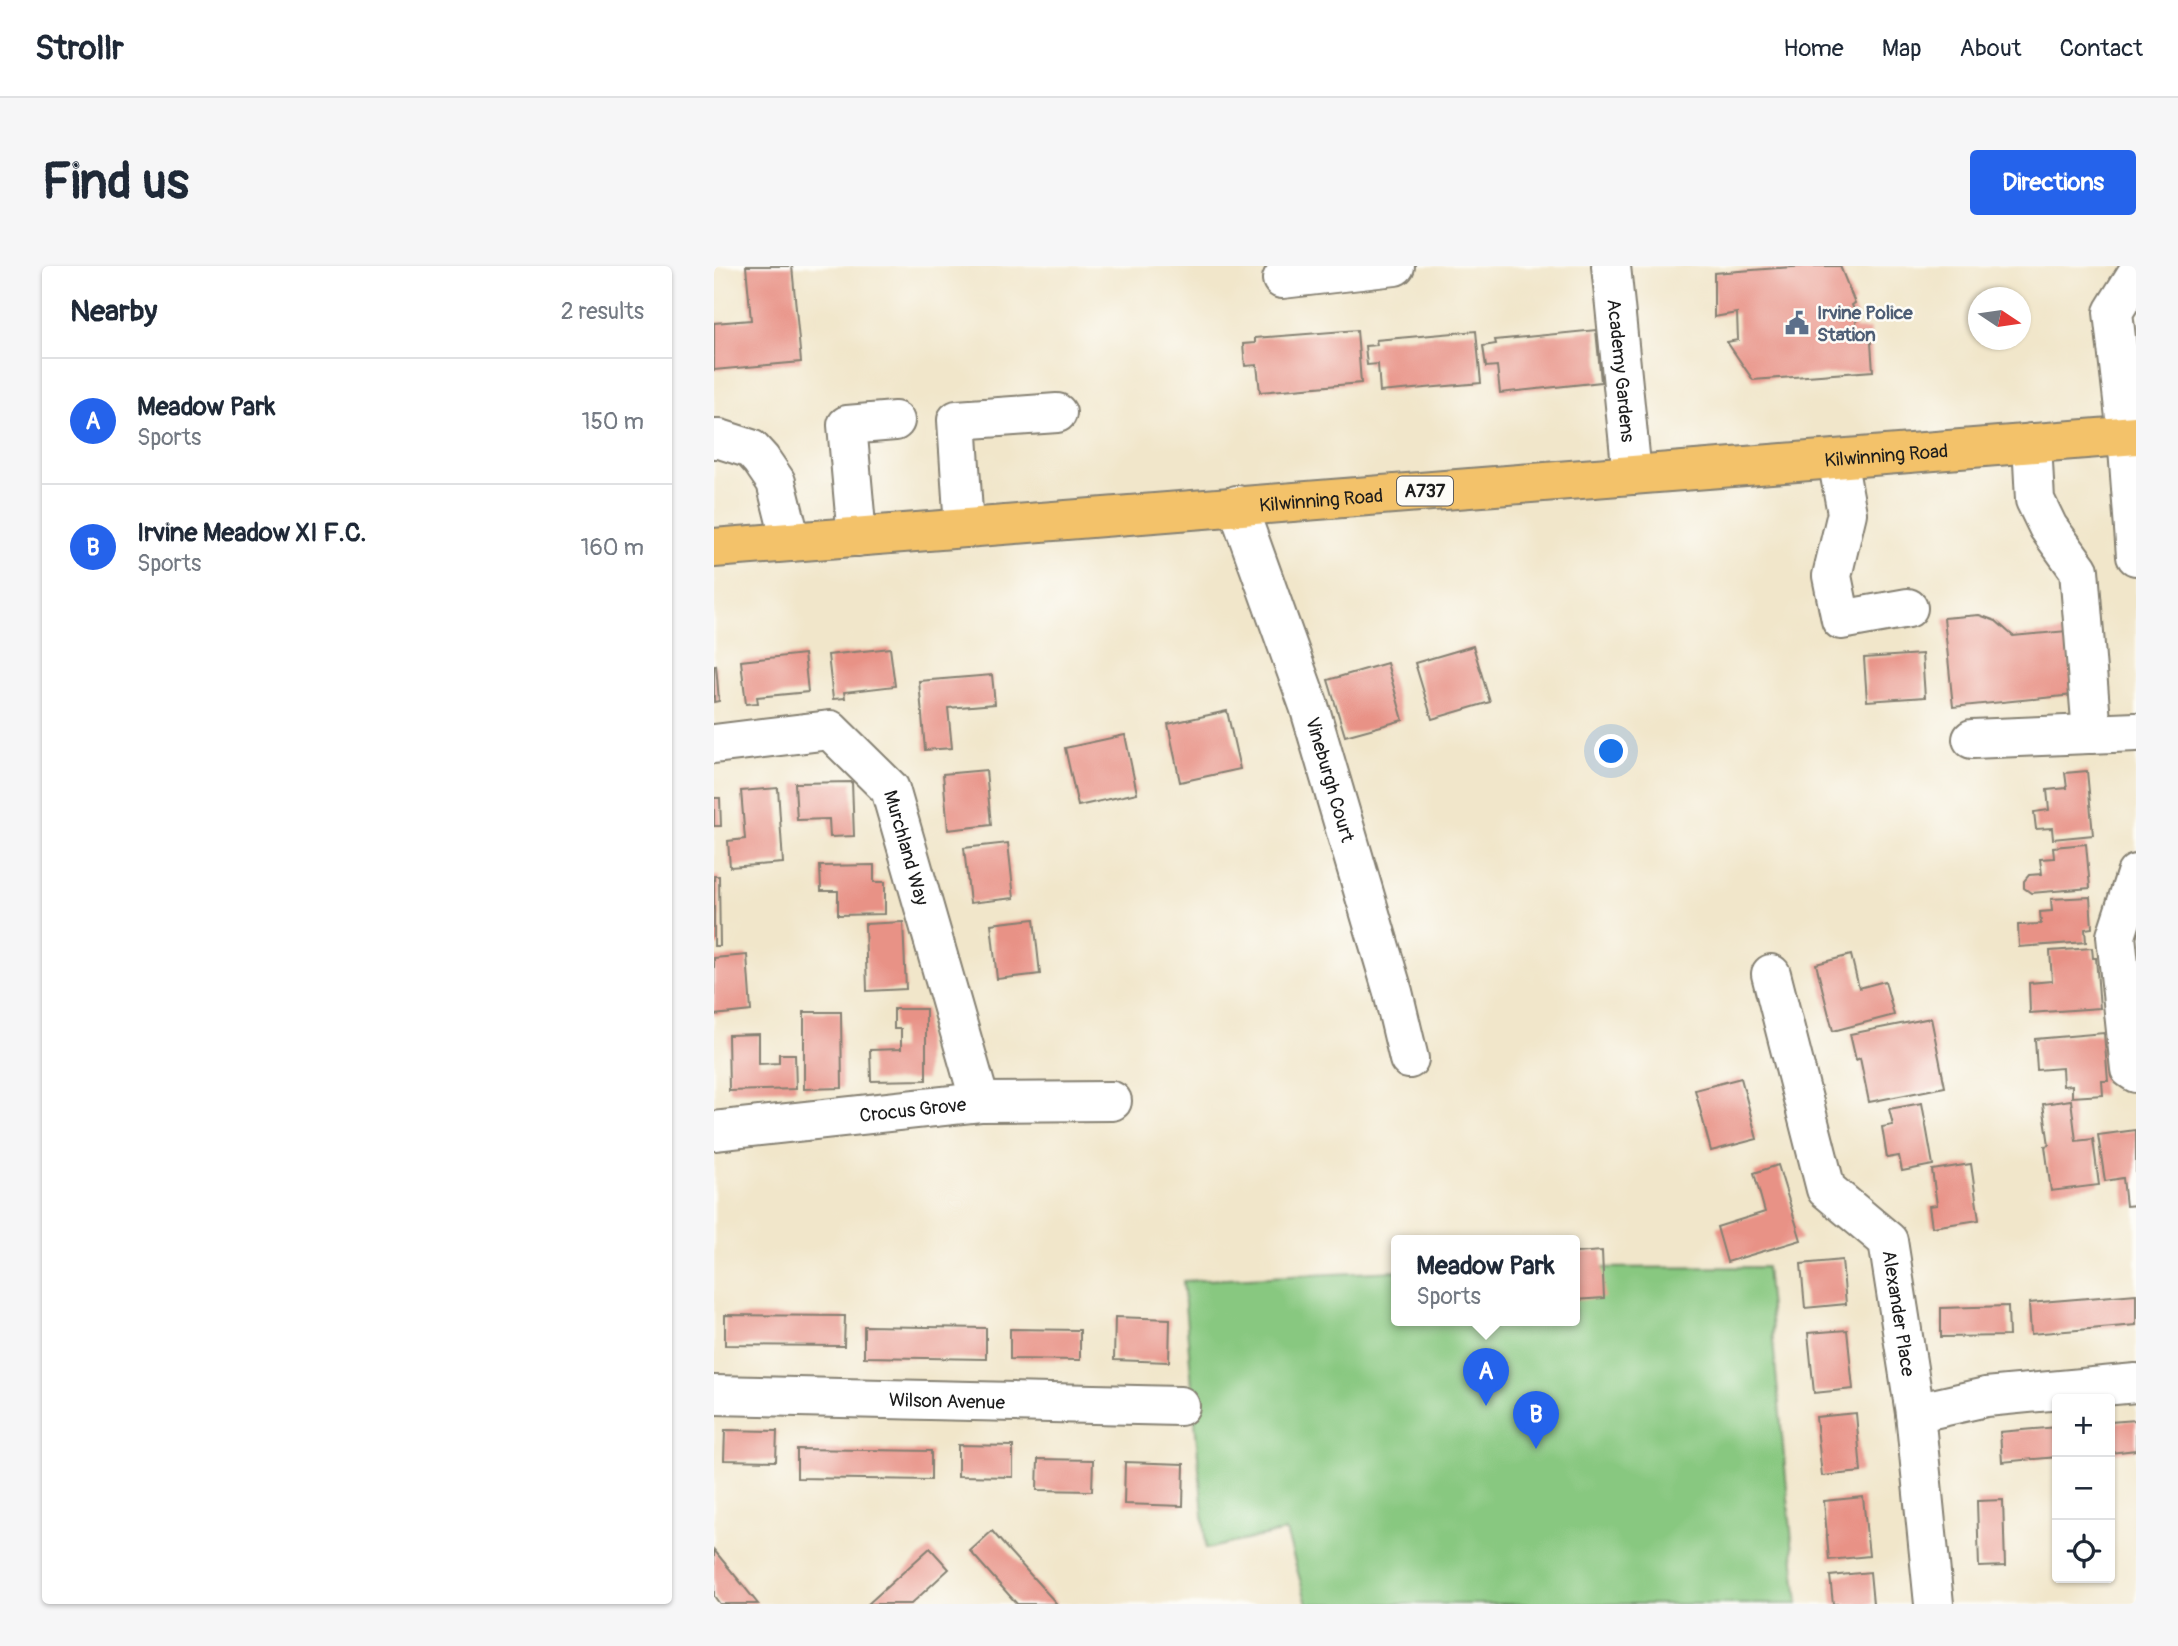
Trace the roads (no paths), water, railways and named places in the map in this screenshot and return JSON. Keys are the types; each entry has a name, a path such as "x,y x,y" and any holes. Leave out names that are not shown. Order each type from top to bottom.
{"main road":[{"name":"Kilwinning Road","path":"714,548 2131,435"}],"street":[{"path":"1282,279 1395,266"},
{"name":"Academy Gardens","path":"1611,266 1632,475"},
{"path":"2136,275 2113,312 2131,435 2136,556"},
{"path":"964,528 957,420 1057,413"},
{"path":"857,537 848,425 895,421"},
{"path":"714,439 751,449 761,460 776,482 791,542"},
{"path":"2032,443 2035,500 2048,527 2079,570 2092,734"},
{"path":"1837,459 1847,513 1832,576 1841,620 1908,608"},
{"name":"Vineburgh Court","path":"1237,505 1309,706 1393,992 1409,1059"},
{"name":"Murchland Way","path":"714,744 830,730 890,789 980,1102"},
{"path":"1972,739 2136,732"},
{"path":"2136,874 2116,936 2130,1069 2136,1073"},
{"name":"Alexander Place","path":"1771,974 1826,1189 1888,1241 1915,1413 1934,1604"},
{"name":"Crocus Grove","path":"714,1131 980,1102 1112,1101"},
{"path":"1915,1413 1986,1397 2136,1383"},
{"name":"Wilson Avenue","path":"714,1395 1180,1406"}],"place":[{"name":"Irvine Police Station","path":"1797,323"},
{"name":"Meadow Park","path":"1486,1406"},
{"name":"Irvine Meadow XI F.C.","path":"1536,1449"}]}
